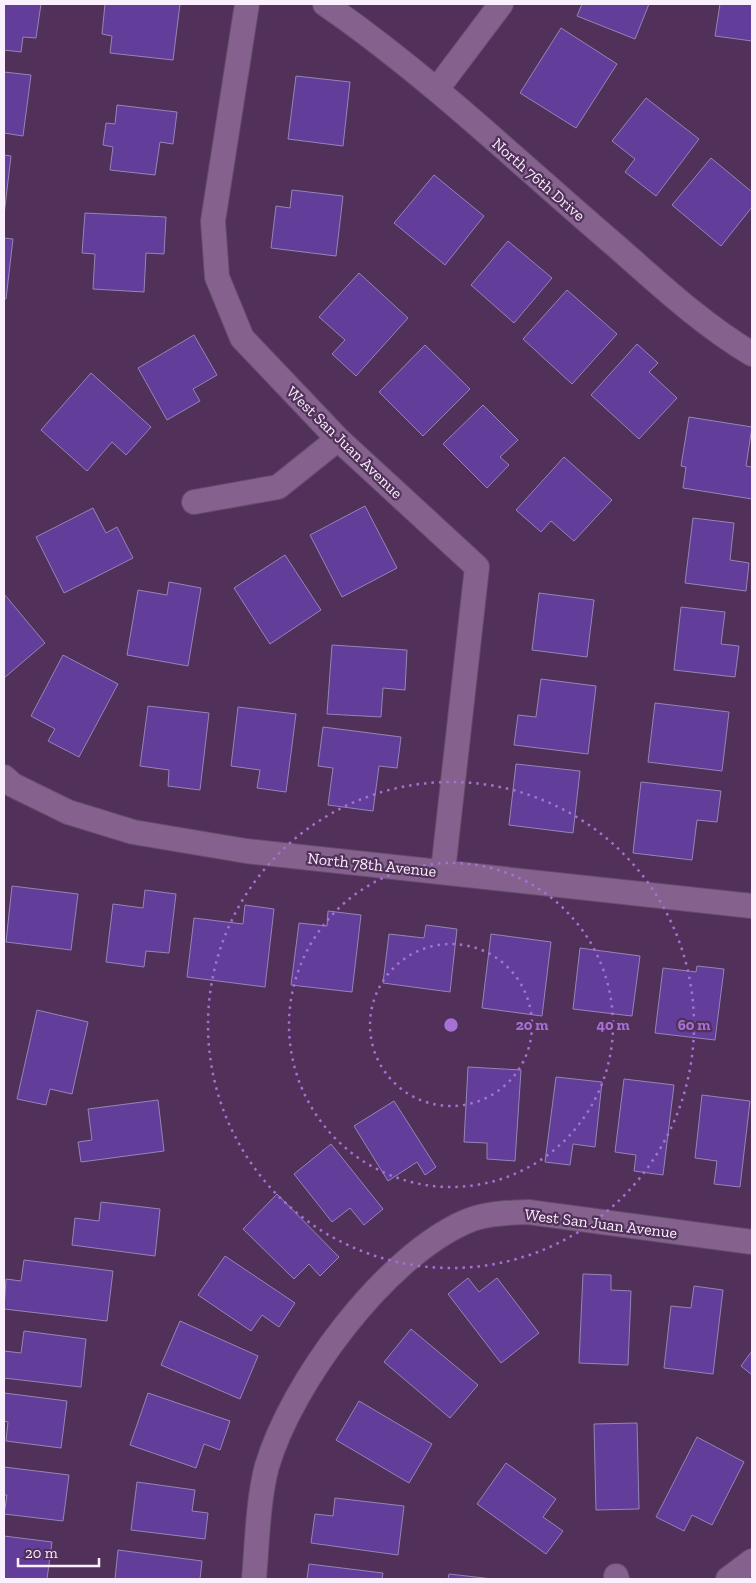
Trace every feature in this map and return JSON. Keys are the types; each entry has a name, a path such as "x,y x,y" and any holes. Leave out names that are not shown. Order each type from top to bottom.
{"street":[{"name":"West San Juan Avenue","path":"246,4 213,221 217,277 242,338 338,439 477,567 443,871"},
{"name":"North 76th Drive","path":"325,4 361,28 437,89 677,299 752,354"},
{"path":"437,89 501,4"},
{"path":"194,502 278,487 338,439"},
{"name":"North 78th Avenue","path":"4,777 13,785 68,812 133,832 246,851 752,906"},
{"name":"West San Juan Avenue","path":"254,1579 267,1467 287,1420 316,1365 352,1316 420,1248 465,1221 495,1213 528,1212 752,1242"},
{"path":"728,1579 752,1561"}],"building":[{"path":"4,4 41,4 36,38 23,37 21,52 4,50"},
{"path":"105,4 180,4 173,60 110,53 112,36 102,34"},
{"path":"582,4 649,4 635,39 577,16"},
{"path":"720,4 752,4 752,41 715,36"},
{"path":"561,28 617,64 576,128 520,93"},
{"path":"4,72 31,75 23,136 4,133"},
{"path":"296,76 350,82 343,146 288,139"},
{"path":"646,98 699,139 656,196 625,172 635,159 612,141"},
{"path":"117,105 177,112 173,144 160,142 155,175 110,170 113,147 103,145 106,123 115,124"},
{"path":"4,155 11,156 4,215"},
{"path":"711,158 752,192 752,207 721,246 672,205"},
{"path":"434,175 484,216 445,265 394,223"},
{"path":"292,190 343,196 336,256 271,248 276,206 290,208"},
{"path":"85,213 166,217 164,254 146,253 144,292 93,289 95,254 82,253"},
{"path":"4,238 13,239 6,299 4,299"},
{"path":"508,241 552,278 514,323 471,285"},
{"path":"359,273 408,318 356,376 332,354 345,340 319,317"},
{"path":"567,290 617,334 572,384 523,339"},
{"path":"194,335 217,375 193,389 200,401 167,420 138,368"},
{"path":"637,344 658,363 649,372 677,398 639,439 591,395"},
{"path":"425,345 470,389 423,436 379,392"},
{"path":"91,373 151,427 126,455 112,442 87,471 41,430"},
{"path":"483,405 518,440 500,457 509,465 487,488 443,444"},
{"path":"689,417 752,427 746,466 752,467 752,499 683,488 686,467 681,466"},
{"path":"564,457 612,500 574,541 551,521 541,532 516,510"},
{"path":"365,506 397,568 342,597 310,535"},
{"path":"93,508 106,533 117,527 133,558 64,593 36,537"},
{"path":"693,518 734,523 730,560 749,563 746,591 685,583"},
{"path":"285,555 321,610 270,644 234,588"},
{"path":"169,582 201,588 188,666 127,655 138,590 167,595"},
{"path":"539,593 594,600 587,657 532,650"},
{"path":"4,594 45,643 4,678"},
{"path":"681,607 725,612 721,644 739,646 735,677 674,670"},
{"path":"332,645 407,650 405,690 383,688 381,717 327,714"},
{"path":"63,655 118,684 79,757 48,741 55,729 31,716"},
{"path":"541,679 596,686 588,754 514,745 518,715 536,717"},
{"path":"655,703 729,712 722,771 648,762"},
{"path":"148,706 209,713 200,790 168,786 169,770 140,766"},
{"path":"238,707 296,714 286,792 257,788 260,770 231,766"},
{"path":"323,727 401,737 397,768 379,766 373,811 328,805 333,768 318,766"},
{"path":"516,764 580,771 573,833 509,825"},
{"path":"641,782 721,791 717,822 697,820 692,860 633,853"},
{"path":"12,886 78,894 71,950 6,942"},
{"path":"145,890 176,894 169,953 146,951 144,967 106,962 113,904 143,908"},
{"path":"245,905 274,909 265,987 187,977 194,918 243,924"},
{"path":"328,911 361,915 352,992 291,985 299,923 327,926"},
{"path":"426,925 457,929 450,992 383,983 389,934 424,938"},
{"path":"491,934 551,942 542,1016 482,1008"},
{"path":"580,948 640,956 632,1016 573,1009"},
{"path":"697,966 724,969 715,1040 655,1033 663,968 696,972"},
{"path":"37,1010 88,1022 72,1094 50,1089 46,1105 17,1099"},
{"path":"468,1067 521,1070 515,1161 487,1159 487,1143 464,1142"},
{"path":"556,1077 602,1082 595,1147 573,1144 570,1165 545,1162"},
{"path":"624,1079 674,1085 663,1175 634,1171 636,1155 615,1152"},
{"path":"702,1095 750,1101 740,1187 714,1184 717,1161 695,1158"},
{"path":"158,1100 164,1151 81,1162 78,1142 92,1140 88,1109"},
{"path":"394,1101 436,1167 425,1175 417,1162 388,1181 354,1126"},
{"path":"331,1144 383,1209 364,1225 350,1208 332,1222 294,1174"},
{"path":"277,1194 339,1257 320,1276 309,1264 294,1279 243,1229"},
{"path":"101,1202 160,1209 155,1256 72,1245 75,1218 99,1221"},
{"path":"225,1256 295,1303 279,1327 262,1315 251,1331 198,1295"},
{"path":"24,1260 113,1271 107,1321 4,1309 6,1279 21,1281"},
{"path":"583,1274 611,1275 611,1290 631,1291 628,1365 579,1363"},
{"path":"468,1278 479,1292 497,1278 539,1333 501,1363 448,1294"},
{"path":"694,1286 723,1290 713,1374 664,1368 671,1306 691,1308"},
{"path":"180,1321 258,1356 240,1399 161,1365"},
{"path":"411,1329 478,1385 450,1418 384,1362"},
{"path":"24,1331 86,1339 81,1387 4,1378 4,1351 21,1353"},
{"path":"752,1351 752,1375 741,1366"},
{"path":"4,1393 67,1401 61,1448 6,1441 8,1422 4,1421"},
{"path":"148,1393 230,1421 220,1450 204,1444 196,1468 130,1445"},
{"path":"359,1401 432,1444 409,1483 336,1440"},
{"path":"637,1423 639,1509 596,1510 594,1424"},
{"path":"697,1437 744,1462 712,1525 692,1515 684,1531 656,1517"},
{"path":"506,1463 556,1499 543,1517 563,1531 546,1554 477,1504"},
{"path":"4,1467 69,1475 63,1521 4,1514 7,1495 4,1495"},
{"path":"137,1482 195,1490 192,1511 208,1513 205,1539 131,1530"},
{"path":"335,1498 404,1506 398,1555 311,1543 315,1514 333,1516"},
{"path":"4,1536 52,1542 47,1579 4,1579"},
{"path":"118,1550 202,1561 200,1579 115,1579"},
{"path":"309,1564 383,1573 382,1579 307,1579"},
{"path":"449,1574 493,1579 448,1579"}]}
